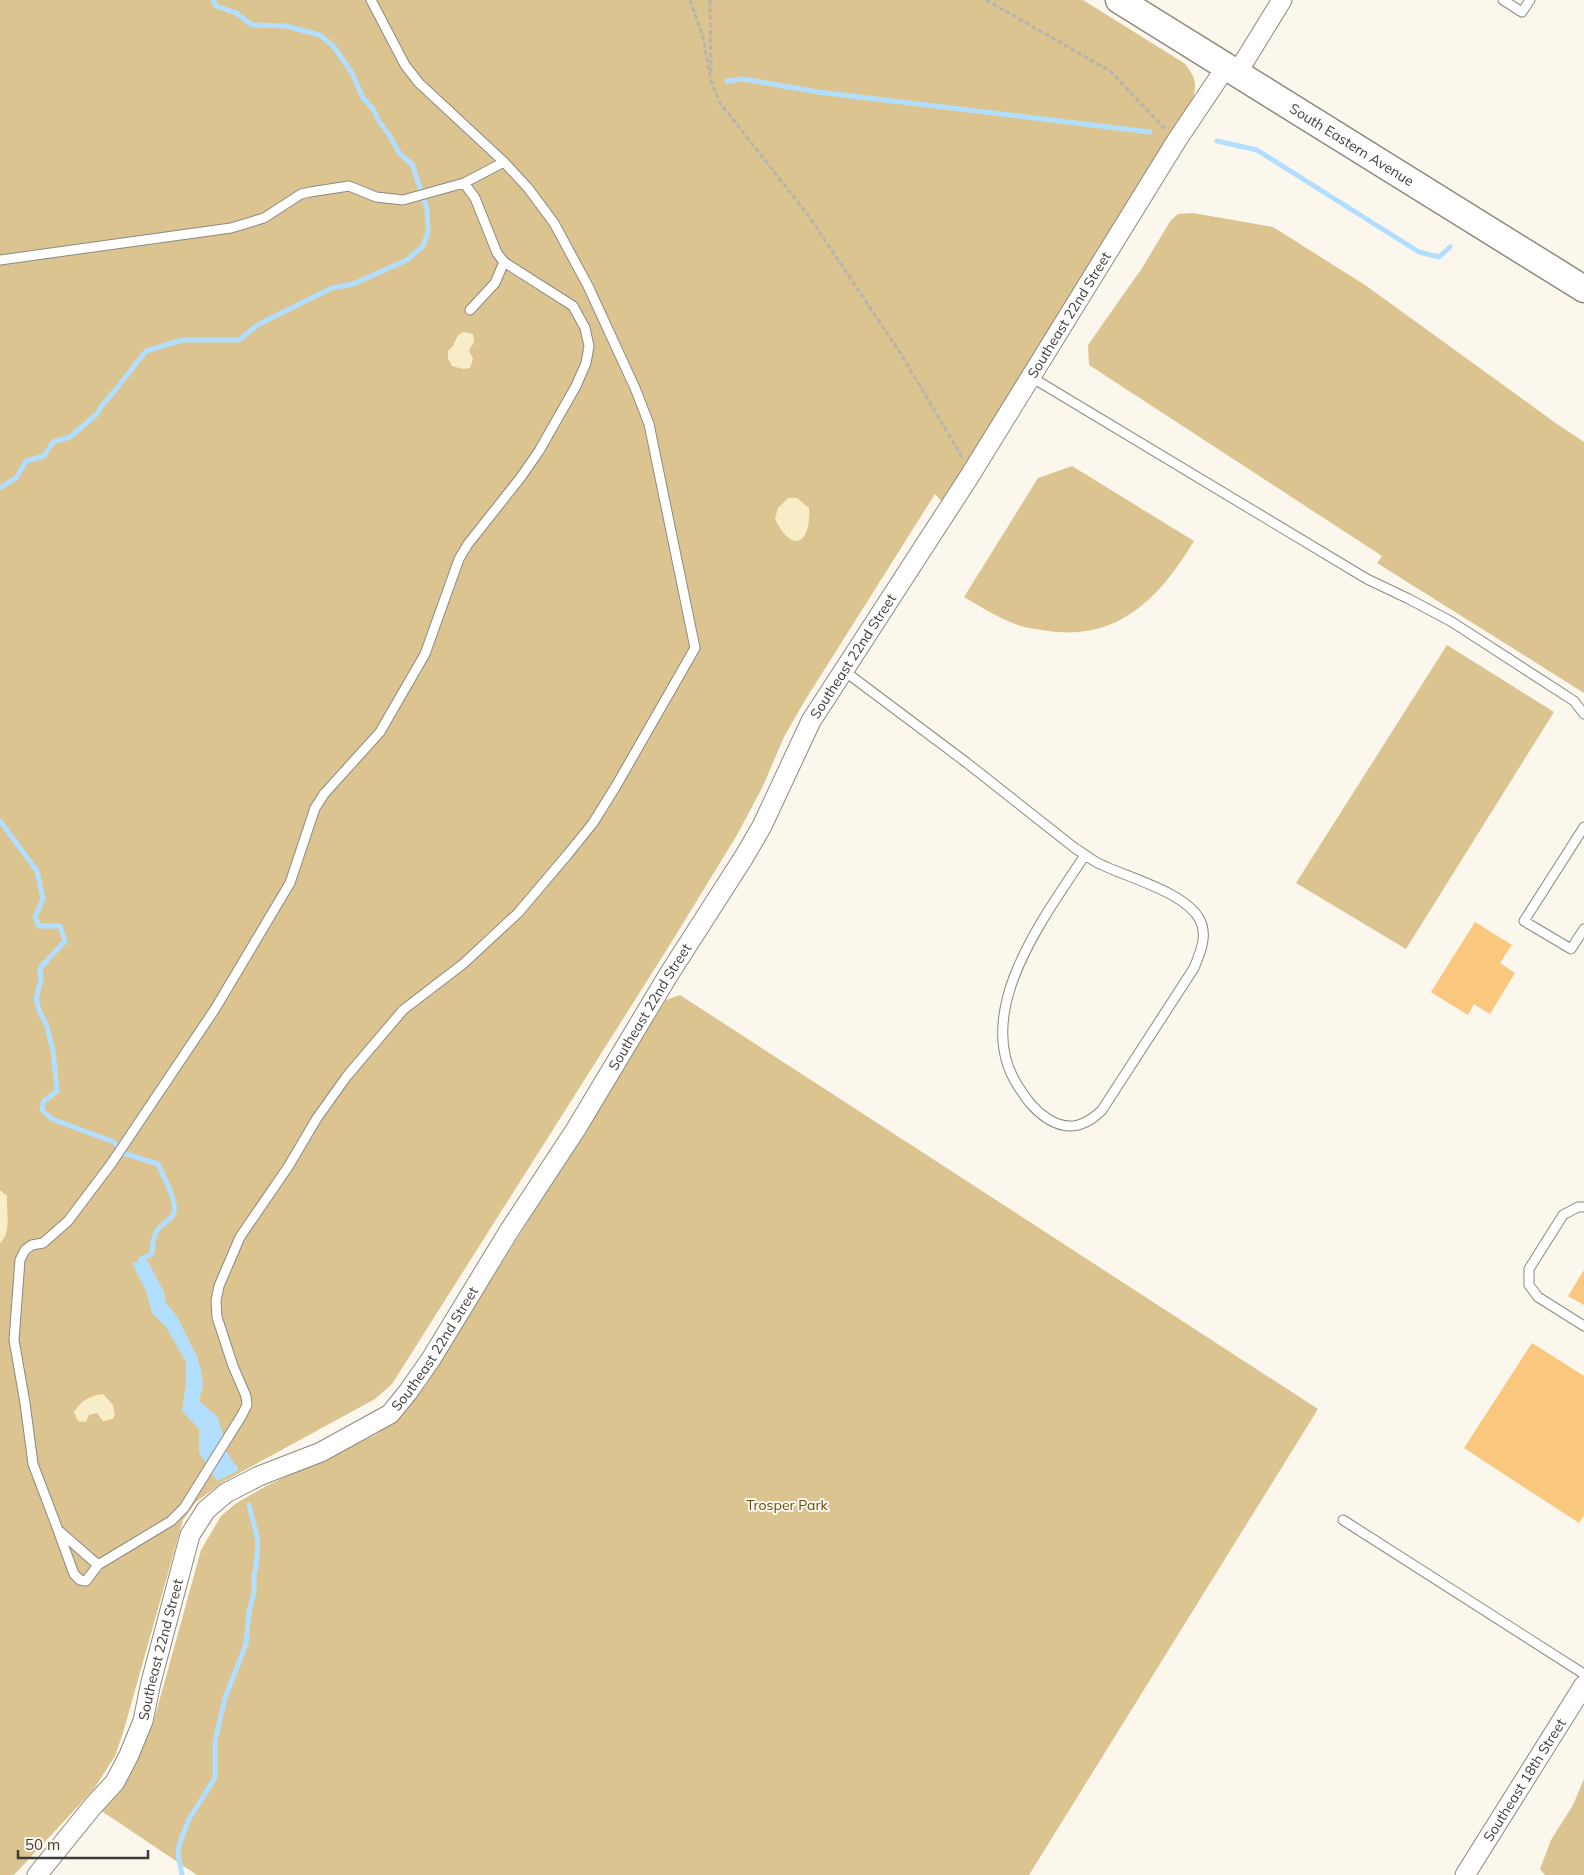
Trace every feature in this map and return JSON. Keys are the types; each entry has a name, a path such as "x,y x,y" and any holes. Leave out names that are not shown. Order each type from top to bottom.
{"main road":[{"name":"South Eastern Avenue","path":"1119,0 1584,289"}],"street":[{"name":"Southeast 22nd Street","path":"37,1875 115,1782 129,1755 144,1721 151,1682 190,1535 206,1510 226,1493 259,1476 321,1452 360,1432 390,1414 408,1392 431,1359 509,1231 576,1129 669,974 744,857 762,826 811,721 843,670 969,477 1177,140 1232,70 1282,0"},
{"name":"Southeast 18th Street","path":"1464,1875 1584,1685"}],"lane":[{"path":"372,0 405,65 419,83 504,162 528,188 554,223 584,278 635,388 649,424 695,648 593,823 518,913 463,964 403,1010 347,1076 317,1118 288,1167 240,1237 219,1286 216,1300 217,1317 233,1366 246,1396 246,1405 184,1508 171,1521 98,1566 86,1580 80,1580 74,1574 33,1464 14,1340 20,1260 25,1250 32,1245 44,1243 68,1221 136,1128 215,1009 290,882 316,808 324,794 380,732 425,654 459,559 468,544 539,451 576,386 586,363 589,346 585,328 573,306 504,262 497,253 474,198 464,183"},
{"path":"1503,0 1522,12 1530,0"},
{"path":"0,260 232,228 264,218 301,194 336,187 349,186 376,197 402,200 464,183 504,162"},
{"path":"470,310 495,283 504,262"},
{"path":"1031,377 1366,580 1409,599 1452,622 1584,707"},
{"path":"843,670 1085,855 1188,905 1200,920 1204,942 1194,968 1102,1110 1093,1119 1082,1125 1069,1128 1053,1122 1036,1112 1011,1076 1003,1044 1003,1023 1010,987 1036,930 1085,855"},
{"path":"1574,700 1584,714"},
{"path":"1584,827 1524,921 1571,949 1584,929"},
{"path":"1584,1207 1578,1207 1563,1215 1529,1269 1529,1285 1538,1297 1584,1326"},
{"path":"1343,1520 1584,1674"},
{"path":"58,1530 98,1566"}],"path":[{"path":"690,0 703,37 711,81 720,103 808,215 901,354 961,456 969,477"},
{"path":"710,0 711,81"},
{"path":"986,0 1110,71 1177,140"}],"green space":[{"path":"0,0 1083,0 1184,63 1192,74 1195,83 1190,106 942,502 935,494 804,702 784,737 763,786 737,835 671,943 392,1384 375,1399 223,1482 196,1502 183,1520 115,1756 94,1789 14,1875 0,1875"},
{"path":"1193,213 1273,227 1365,285 1584,442 1584,693 1377,563 1382,556 1089,365 1088,345 1142,268 1171,220 1178,214"},
{"path":"1072,466 1194,541 1167,580 1152,597 1135,611 1117,622 1096,629 1074,632 1049,631 1019,625 995,615 964,597 1038,478"},
{"path":"1447,645 1554,712 1406,949 1296,883"},
{"name":"Trosper Park","path":"680,995 1318,1409 1029,1875 197,1875 97,1808 128,1772 154,1720 201,1550 221,1516 235,1504 266,1486 375,1435 403,1414 425,1386 666,1000"},
{"path":"1584,1779 1584,1875 1545,1875 1540,1869 1551,1840 1573,1805"}],"sand":[{"path":"464,332 473,334 474,342 469,350 473,359 470,368 463,369 452,366 448,358 448,351 453,346 458,335"},
{"path":"788,498 797,498 809,508 809,521 804,537 794,541 781,530 775,519 778,508"},
{"path":"0,1190 7,1196 8,1221 4,1239 0,1243"},
{"path":"103,1394 113,1405 115,1414 113,1419 103,1421 97,1413 89,1415 86,1422 78,1421 74,1412 80,1404 90,1397"}],"water":[{"path":"147,1260 164,1292 165,1302 177,1316 197,1357 203,1385 199,1401 217,1416 223,1434 225,1449 239,1470 217,1481 199,1452 199,1429 182,1411 186,1383 186,1362 166,1327 152,1313 146,1291 132,1263"}],"building":[{"path":"1475,922 1512,945 1500,963 1515,973 1490,1014 1474,1004 1468,1015 1431,992"},
{"path":"1584,1270 1584,1305 1568,1296"},
{"path":"1532,1343 1584,1376 1584,1515 1579,1523 1464,1448"}],"waterway":[{"path":"0,488 16,478 26,461 44,456 53,442 70,437 97,414 146,351 182,340 239,340 259,324 332,288 353,284 407,260 423,246 428,232 427,209 412,164 400,154 373,109 363,98 352,73 334,47 320,35 286,26 252,25 236,13 216,6 213,0"},
{"path":"727,81 743,79 818,92 1150,132"},
{"path":"1217,141 1257,150 1419,252 1439,257 1450,247"},
{"path":"0,821 37,871 43,899 35,917 39,926 60,926 65,941 40,968 41,980 36,999 40,1013 46,1023 53,1050 57,1091 43,1102 42,1110 52,1119 114,1142 123,1153 158,1164 171,1194 175,1208 173,1215 155,1234 152,1254 141,1259 141,1266"},
{"path":"182,1875 178,1855 179,1845 189,1819 215,1778 215,1741 225,1698 246,1644 249,1612 254,1592 258,1541 249,1505"}]}
